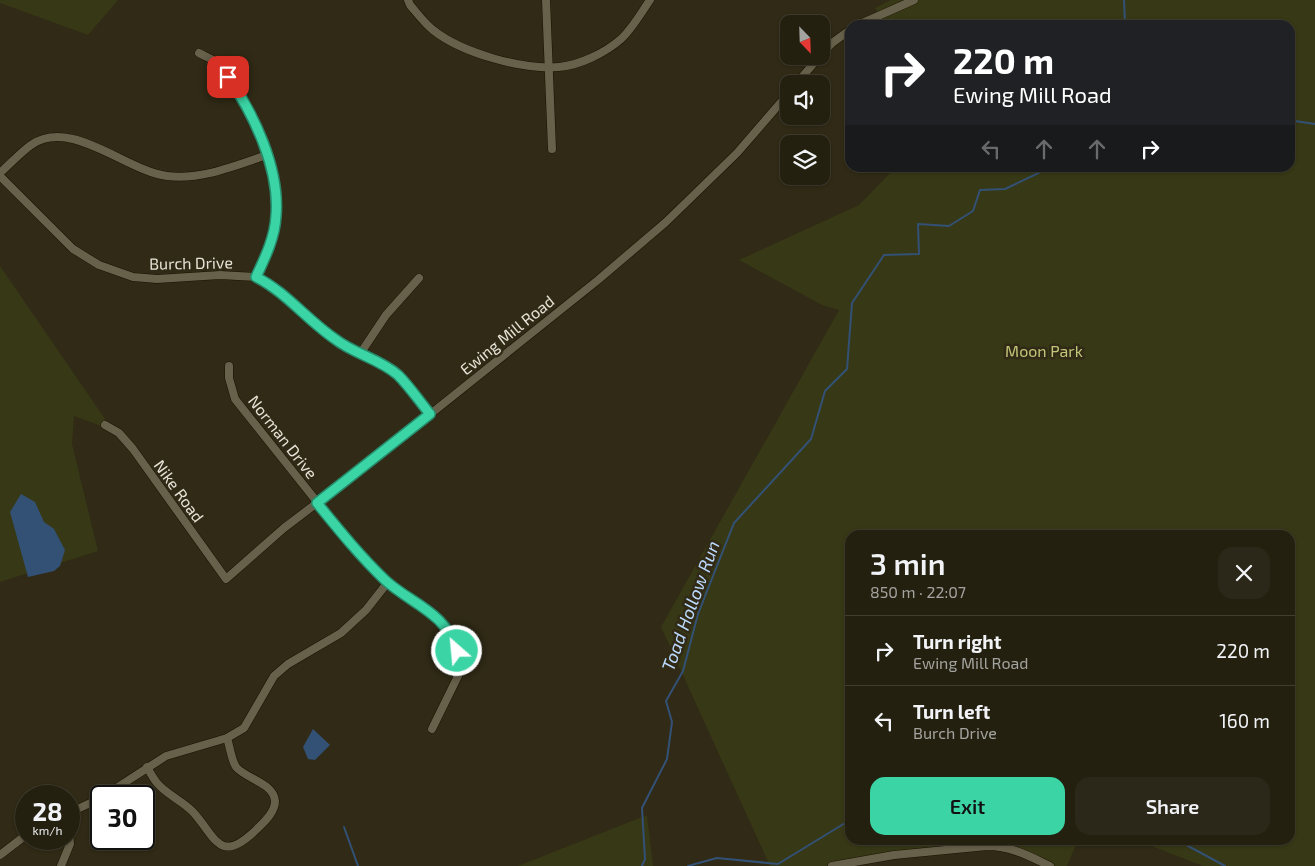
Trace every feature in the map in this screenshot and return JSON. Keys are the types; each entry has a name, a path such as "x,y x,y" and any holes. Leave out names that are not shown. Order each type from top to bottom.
{"street":[{"path":"408,0 432,30 469,49 499,60 548,67 560,67 578,63 600,53 621,39 650,0"},
{"path":"546,0 552,149"},
{"path":"869,20 914,0"},
{"path":"830,45 845,34"},
{"path":"199,53 215,61 241,96 267,155 273,177 276,216 269,250 256,277"},
{"path":"804,75 813,65"},
{"name":"Ewing Mill Road","path":"226,579 278,533 598,280 666,222 737,153 780,103"},
{"path":"0,174 32,144 48,139 62,138 79,140 138,167 166,176 193,177 267,155"},
{"name":"Burch Drive","path":"0,174 73,249 99,266 133,277 157,280 220,274 256,277 271,285 336,340 360,354 375,360 398,375 430,414"},
{"path":"360,354 386,315 419,278"},
{"name":"Norman Drive","path":"229,366 229,378 235,399 357,552 388,582 426,608 453,640 460,663 459,674 432,729"},
{"name":"Nike Road","path":"105,425 119,434 132,449 226,579"},
{"path":"121,785 166,756 227,738 244,728 274,676 288,664 341,633 366,610 388,582"},
{"path":"147,767 158,784 193,812 218,845 231,847 238,845 270,816 275,802 274,795 269,788 244,774 235,765 227,738"},
{"path":"0,855 15,843"},
{"path":"832,866 894,855 1002,846 1018,850 1050,866"},
{"path":"61,866 68,850"}],"green space":[{"path":"0,0 118,0 88,35 0,3"},
{"name":"Moon Park","path":"891,0 1315,0 1315,866 1203,866 1149,845 1295,845 1295,530 845,530 845,845 987,845 843,866 770,866 661,627 839,310 822,305 739,260 859,205 891,172 1295,172 1295,20 884,20 875,8"},
{"path":"0,266 105,419 101,426 74,416 72,444 98,551 0,582"},
{"path":"647,815 653,866 518,866"},
{"name":"Moon Park","path":"996,845 1076,845 1067,866 1042,866"}],"water":[{"path":"21,494 35,502 44,522 54,529 65,550 60,566 54,571 28,577 10,512"},
{"path":"313,729 330,745 315,760 308,759 303,747"}],"waterway":[{"path":"1124,0 1125,20"},
{"name":"Toad Hollow Run","path":"1295,121 1315,124"},
{"name":"Toad Hollow Run","path":"642,866 645,859 642,808 667,759 672,722 666,701 683,671 698,614 734,523 811,439 825,391 847,369 852,303 884,255 919,254 918,224 949,226 973,211 980,190 1005,189 1041,172"},
{"path":"688,866 717,858 778,864 845,823"},
{"path":"344,827 358,866"},
{"path":"1186,845 1225,866"}],"route":[{"path":"228,77 241,96 261,138 273,177 276,195 276,216 269,250 256,277 284,295 336,340 360,354 375,360 398,375 430,414 317,503 357,552 388,582 426,608 453,640 457,651"}]}
